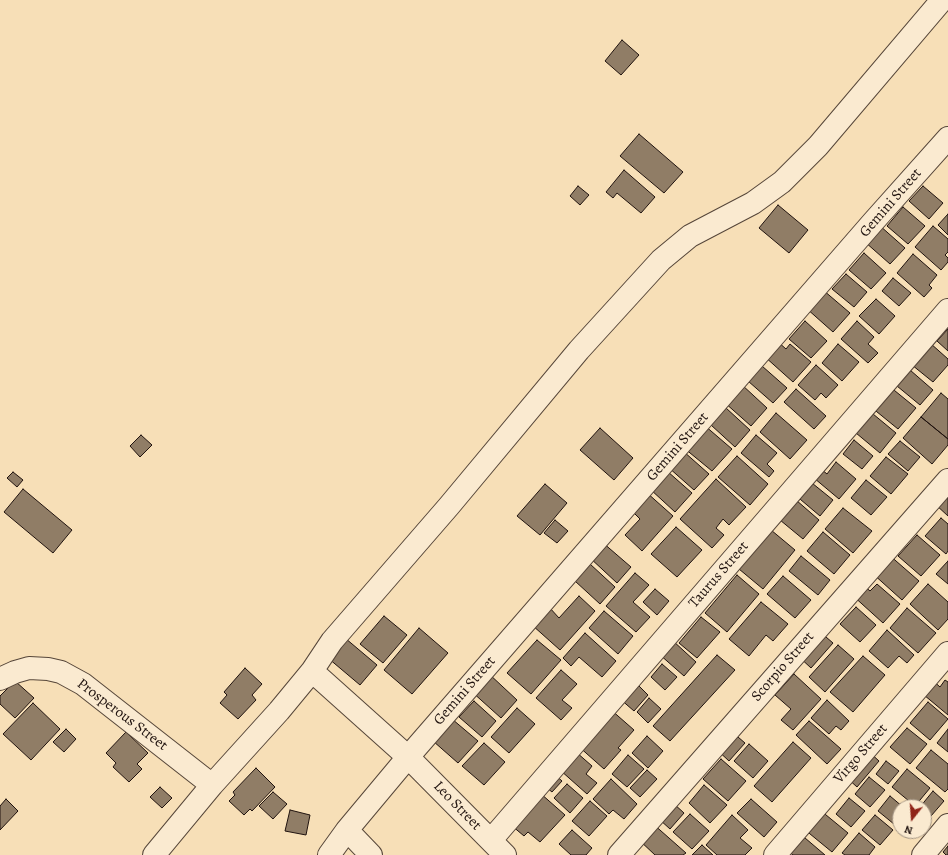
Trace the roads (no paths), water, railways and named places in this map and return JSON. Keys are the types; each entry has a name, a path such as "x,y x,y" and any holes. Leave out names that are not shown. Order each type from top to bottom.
{"street":[{"path":"154,855 212,785 279,711 312,671 332,641 449,506 579,350 661,260 690,236 752,203 782,182 818,146 942,0"},
{"name":"Gemini Street","path":"329,855 347,830 408,757 948,138"},
{"name":"Taurus Street","path":"498,848 948,310"},
{"name":"Scorpio Street","path":"618,855 948,480"},
{"name":"Virgo Street","path":"775,855 948,653"},
{"name":"Prosperous Street","path":"0,679 15,672 29,668 48,669 61,672 83,684 212,785"},
{"name":"Leo Street","path":"312,671 408,757 498,848"},
{"path":"922,855 948,825"},
{"path":"347,830 371,855"}]}
